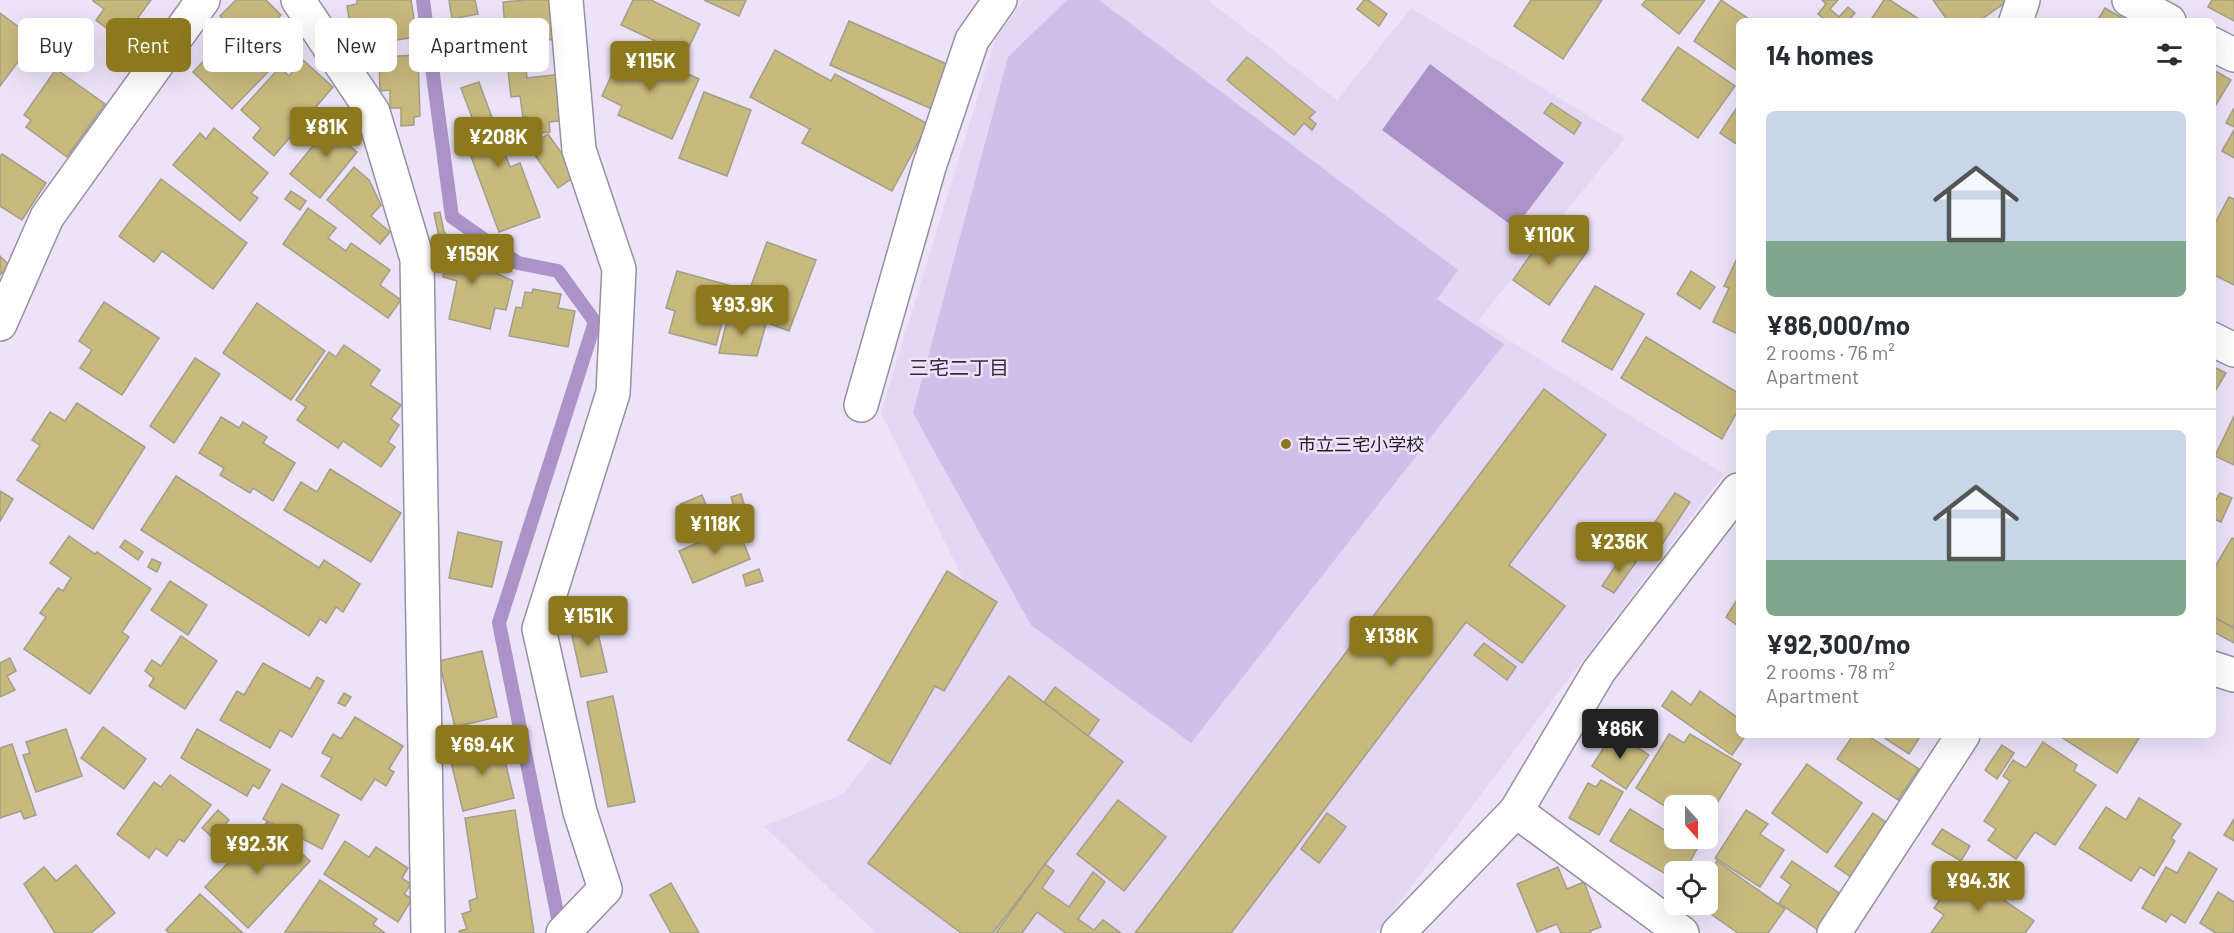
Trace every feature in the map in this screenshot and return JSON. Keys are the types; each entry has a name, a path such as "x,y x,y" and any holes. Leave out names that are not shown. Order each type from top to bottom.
{"street":[{"path":"0,324 47,217 202,0"},
{"path":"298,0 373,112 417,259 428,933"},
{"path":"566,0 579,150 619,269 613,393 540,629 580,812 605,889 571,924"},
{"path":"861,405 929,167 972,40 1000,0"},
{"path":"2017,18 2024,0"},
{"path":"2129,0 2163,18"},
{"path":"2216,46 2234,55"},
{"path":"2216,341 2234,350"},
{"path":"1398,933 1516,811 1599,671 1736,493"},
{"path":"2216,669 2234,675"},
{"path":"1834,933 1961,738"},
{"path":"1516,811 1682,933"}],"shaded area":[{"name":"市立三宅小学校","path":"1024,0 1208,0 1337,100 1411,8 1625,138 1478,321 1724,474 1376,933 876,933 764,826 843,794 982,617 881,413 996,37"},
{"path":"1067,0 1099,0 1458,270 1437,299 1504,344 1191,743 1031,625 913,413 1008,57"},
{"path":"1430,64 1564,163 1515,228 1382,130"}],"building":[{"path":"151,0 138,18 106,18 106,28 96,20 104,9 93,1"},
{"path":"236,0 266,0 281,15 278,18 222,18 220,16"},
{"path":"357,0 411,0 414,18 409,18 409,38 397,40 397,18 349,18 347,6 357,4"},
{"path":"449,0 475,0 478,14 452,18"},
{"path":"556,0 559,39 549,40 549,18 504,18 503,2"},
{"path":"633,0 651,0 700,24 685,55 621,25"},
{"path":"704,0 746,0 739,16"},
{"path":"1364,0 1368,0 1387,14 1379,26 1357,9"},
{"path":"1531,0 1602,0 1563,59 1514,26"},
{"path":"1646,0 1705,0 1679,34 1642,5"},
{"path":"1721,0 1748,18 1736,18 1736,70 1694,41"},
{"path":"1822,0 1838,0 1830,9 1839,17 1848,7 1855,13 1851,18 1823,18 1818,14 1826,4"},
{"path":"1884,0 1890,0 1917,18 1872,18"},
{"path":"1933,0 2009,0 1983,18 1946,18"},
{"path":"2212,0 2234,0 2234,21 2208,7"},
{"path":"2105,8 2122,18 2099,18"},
{"path":"0,13 18,26 18,62 0,86"},
{"path":"849,21 951,66 932,109 830,65"},
{"path":"625,46 699,79 672,139 618,115 622,106 602,96"},
{"path":"1678,47 1735,86 1698,138 1642,100"},
{"path":"775,50 831,81 835,74 928,124 892,191 802,143 810,129 750,97"},
{"path":"409,55 409,72 419,72 420,116 414,117 414,125 401,126 401,108 390,108 390,90 380,91 379,72 397,72 397,56"},
{"path":"1247,57 1315,112 1309,118 1316,124 1312,130 1304,123 1294,135 1227,80"},
{"path":"303,60 333,87 274,156 253,138 261,128 241,110 275,72 285,72 289,76 292,72 303,72"},
{"path":"203,62 203,72 268,72 232,109 193,72"},
{"path":"2216,71 2231,80 2216,104"},
{"path":"54,72 60,72 105,104 67,157 26,127 31,120 24,115"},
{"path":"508,72 526,72 527,78 562,74 567,120 549,122 550,132 529,134 527,117 523,117 520,96 511,97"},
{"path":"479,82 510,167 520,163 540,217 499,232 466,143 480,139 461,88"},
{"path":"704,92 751,110 727,176 679,158"},
{"path":"1551,103 1581,123 1574,134 1544,113"},
{"path":"2234,108 2234,127 2226,123"},
{"path":"1736,109 1736,144 1720,133"},
{"path":"339,114 355,127 343,140 357,152 320,198 290,174"},
{"path":"214,128 268,173 251,193 258,198 240,221 173,165 200,133 206,139"},
{"path":"2234,130 2234,158 2222,151"},
{"path":"548,134 577,175 558,188 529,147"},
{"path":"2,154 46,183 22,220 0,206 0,156"},
{"path":"354,167 369,180 381,205 371,216 390,232 380,244 327,200"},
{"path":"161,179 247,243 213,289 162,251 154,262 119,236"},
{"path":"291,191 306,201 300,210 285,199"},
{"path":"2229,197 2234,199 2234,285 2216,276 2216,221"},
{"path":"308,208 336,228 328,238 346,251 351,243 390,270 380,285 401,300 388,318 283,244"},
{"path":"440,212 444,232 475,263 513,281 506,310 495,308 490,329 449,319 457,281 443,277 448,256 443,256 434,213"},
{"path":"1549,228 1586,253 1549,305 1513,280"},
{"path":"767,242 816,260 789,331 741,313"},
{"path":"0,256 9,265 0,275"},
{"path":"1736,260 1736,333 1713,322 1729,288 1724,286"},
{"path":"677,271 732,286 716,345 669,333 675,311 666,308"},
{"path":"1691,271 1715,287 1700,309 1677,294"},
{"path":"1595,286 1644,314 1612,370 1562,341"},
{"path":"533,289 561,294 558,308 575,311 568,347 509,336 516,307 522,308 525,292 532,293"},
{"path":"104,302 159,338 122,395 80,368 92,350 79,341"},
{"path":"257,303 325,351 291,400 223,353"},
{"path":"729,312 766,324 757,356 719,353"},
{"path":"1646,337 1736,392 1736,414 1722,439 1621,378"},
{"path":"344,345 380,370 370,385 401,405 391,419 399,425 388,442 395,447 381,467 343,441 338,448 297,420 306,407 296,400 329,352 336,357"},
{"path":"195,358 220,374 174,443 150,426"},
{"path":"2216,368 2226,373 2216,389"},
{"path":"1544,389 1606,435 1509,565 1565,606 1522,663 1466,622 1231,933 1135,933"},
{"path":"77,403 145,447 93,529 17,480 40,445 32,440 50,412 65,421"},
{"path":"2234,416 2234,465 2216,456"},
{"path":"221,417 239,428 243,422 267,437 263,443 295,463 273,501 253,488 250,493 220,475 224,468 199,453"},
{"path":"330,469 401,513 371,562 284,510 301,482 317,492"},
{"path":"176,476 319,568 324,560 360,584 343,612 336,607 326,623 320,619 309,636 141,530"},
{"path":"0,491 13,499 0,521"},
{"path":"1675,493 1690,502 1659,549 1643,539"},
{"path":"2220,493 2232,498 2221,522 2216,520 2216,500"},
{"path":"741,494 745,507 735,511 731,497"},
{"path":"702,495 718,534 698,543 681,504"},
{"path":"737,526 750,559 693,583 679,551"},
{"path":"458,532 502,542 492,587 449,578"},
{"path":"69,536 151,589 122,632 129,637 90,694 24,649 46,617 40,613 58,588 63,591 71,578 50,563"},
{"path":"2232,538 2234,539 2234,628 2216,618 2216,565"},
{"path":"125,540 143,552 138,560 120,547"},
{"path":"1624,553 1636,562 1614,593 1602,586"},
{"path":"152,559 161,563 157,572 148,567"},
{"path":"759,569 763,581 746,586 743,575"},
{"path":"947,571 997,602 944,691 935,686 890,764 848,740"},
{"path":"170,581 207,605 188,635 151,610"},
{"path":"1736,601 1736,624 1726,617"},
{"path":"594,616 607,672 581,677 569,622"},
{"path":"2216,619 2234,628 2234,643 2216,633"},
{"path":"181,636 217,661 185,709 149,686 154,678 145,671 152,660 161,666"},
{"path":"1484,643 1516,667 1507,680 1474,655"},
{"path":"482,651 497,717 455,727 439,661"},
{"path":"10,658 16,671 7,676 15,690 0,697 0,663"},
{"path":"263,663 310,689 317,677 324,681 292,737 280,730 270,748 220,720 237,691 244,695"},
{"path":"1009,676 1123,762 993,933 961,933 868,863"},
{"path":"1055,687 1099,720 1088,736 1044,702"},
{"path":"1672,691 1691,705 1700,691 1736,717 1736,738 1744,738 1732,755 1662,706"},
{"path":"344,693 351,697 345,706 338,703"},
{"path":"613,696 635,802 608,807 587,702"},
{"path":"355,717 403,746 389,769 394,772 386,786 375,779 361,800 321,776 332,758 322,753 333,734 341,739"},
{"path":"103,727 146,759 124,789 81,758"},
{"path":"66,729 82,776 36,792 23,755 30,753 26,742"},
{"path":"197,729 270,770 259,789 253,785 247,796 181,758"},
{"path":"1614,732 1649,755 1626,789 1592,766"},
{"path":"1669,734 1684,743 1690,734 1741,764 1718,802 1718,795 1664,795 1664,806 1636,788"},
{"path":"1851,738 1872,738 1919,769 1898,800 1837,759"},
{"path":"1885,738 1919,738 1909,754"},
{"path":"2063,738 2139,738 2117,773"},
{"path":"500,741 514,798 463,811 449,754"},
{"path":"2043,742 2077,765 2074,771 2096,785 2055,845 2035,832 2016,859 1988,840 1996,829 1984,821 2010,781 2003,776 2013,760 2026,768"},
{"path":"12,744 36,815 24,819 21,811 0,818 0,748"},
{"path":"2002,745 2014,753 1997,779 1985,770"},
{"path":"1807,764 1862,803 1827,853 1772,813"},
{"path":"170,775 211,805 184,842 179,839 167,856 156,848 149,858 117,834 154,782 161,787"},
{"path":"1601,780 1623,792 1599,835 1569,818 1588,783 1596,787"},
{"path":"282,784 339,815 322,849 263,819"},
{"path":"2139,798 2181,824 2171,838 2175,841 2154,876 2140,867 2131,881 2079,848 2106,807 2126,820"},
{"path":"1118,800 1166,837 1124,891 1077,854"},
{"path":"1630,809 1664,830 1664,849 1697,849 1690,861 1664,861 1664,873 1610,841"},
{"path":"218,810 229,820 213,838 202,828"},
{"path":"515,810 534,933 460,933 459,931 467,929 462,914 471,911 469,901 477,898 465,818"},
{"path":"1746,810 1768,824 1760,834 1784,850 1760,887 1715,858"},
{"path":"1327,813 1346,827 1319,863 1301,849"},
{"path":"1873,813 1890,825 1852,878 1835,866"},
{"path":"2234,819 2234,841 2224,835"},
{"path":"267,822 310,861 248,928 205,887"},
{"path":"1942,829 1970,846 1961,861 1932,844"},
{"path":"345,841 369,857 376,847 408,868 402,878 411,884 404,894 412,899 398,922 324,874"},
{"path":"2189,852 2217,869 2185,923 2171,914 2166,922 2142,908 2166,867 2177,873"},
{"path":"1792,861 1842,895 1818,930 1779,903 1791,885 1781,877"},
{"path":"1718,862 1785,909 1768,933 1738,933 1712,915 1718,915"},
{"path":"1045,864 1054,871 1042,888 1069,907 1093,872 1105,882 1078,919 1094,930 1103,920 1121,933 1066,933 1037,912 1022,933 996,933"},
{"path":"76,865 115,913 91,933 55,933 24,884 44,867 56,881"},
{"path":"1558,867 1567,889 1584,882 1601,927 1590,931 1591,933 1561,933 1557,924 1537,932 1517,884"},
{"path":"1968,875 2034,921 2025,933 1931,933 1944,915 1934,908 1951,884 1958,890"},
{"path":"320,880 377,919 373,924 385,933 285,932"},
{"path":"671,883 699,933 671,933 650,895"},
{"path":"2218,892 2234,902 2234,933 2216,933 2200,923"},
{"path":"200,894 243,933 169,933 166,930"}],"waterway":[{"path":"423,0 452,217 518,263 558,271 595,322 499,623 561,933"}],"place":[{"name":"市立三宅小学校","path":"1286,444"}],"district":[{"name":"三宅二丁目","path":"959,367"}]}
